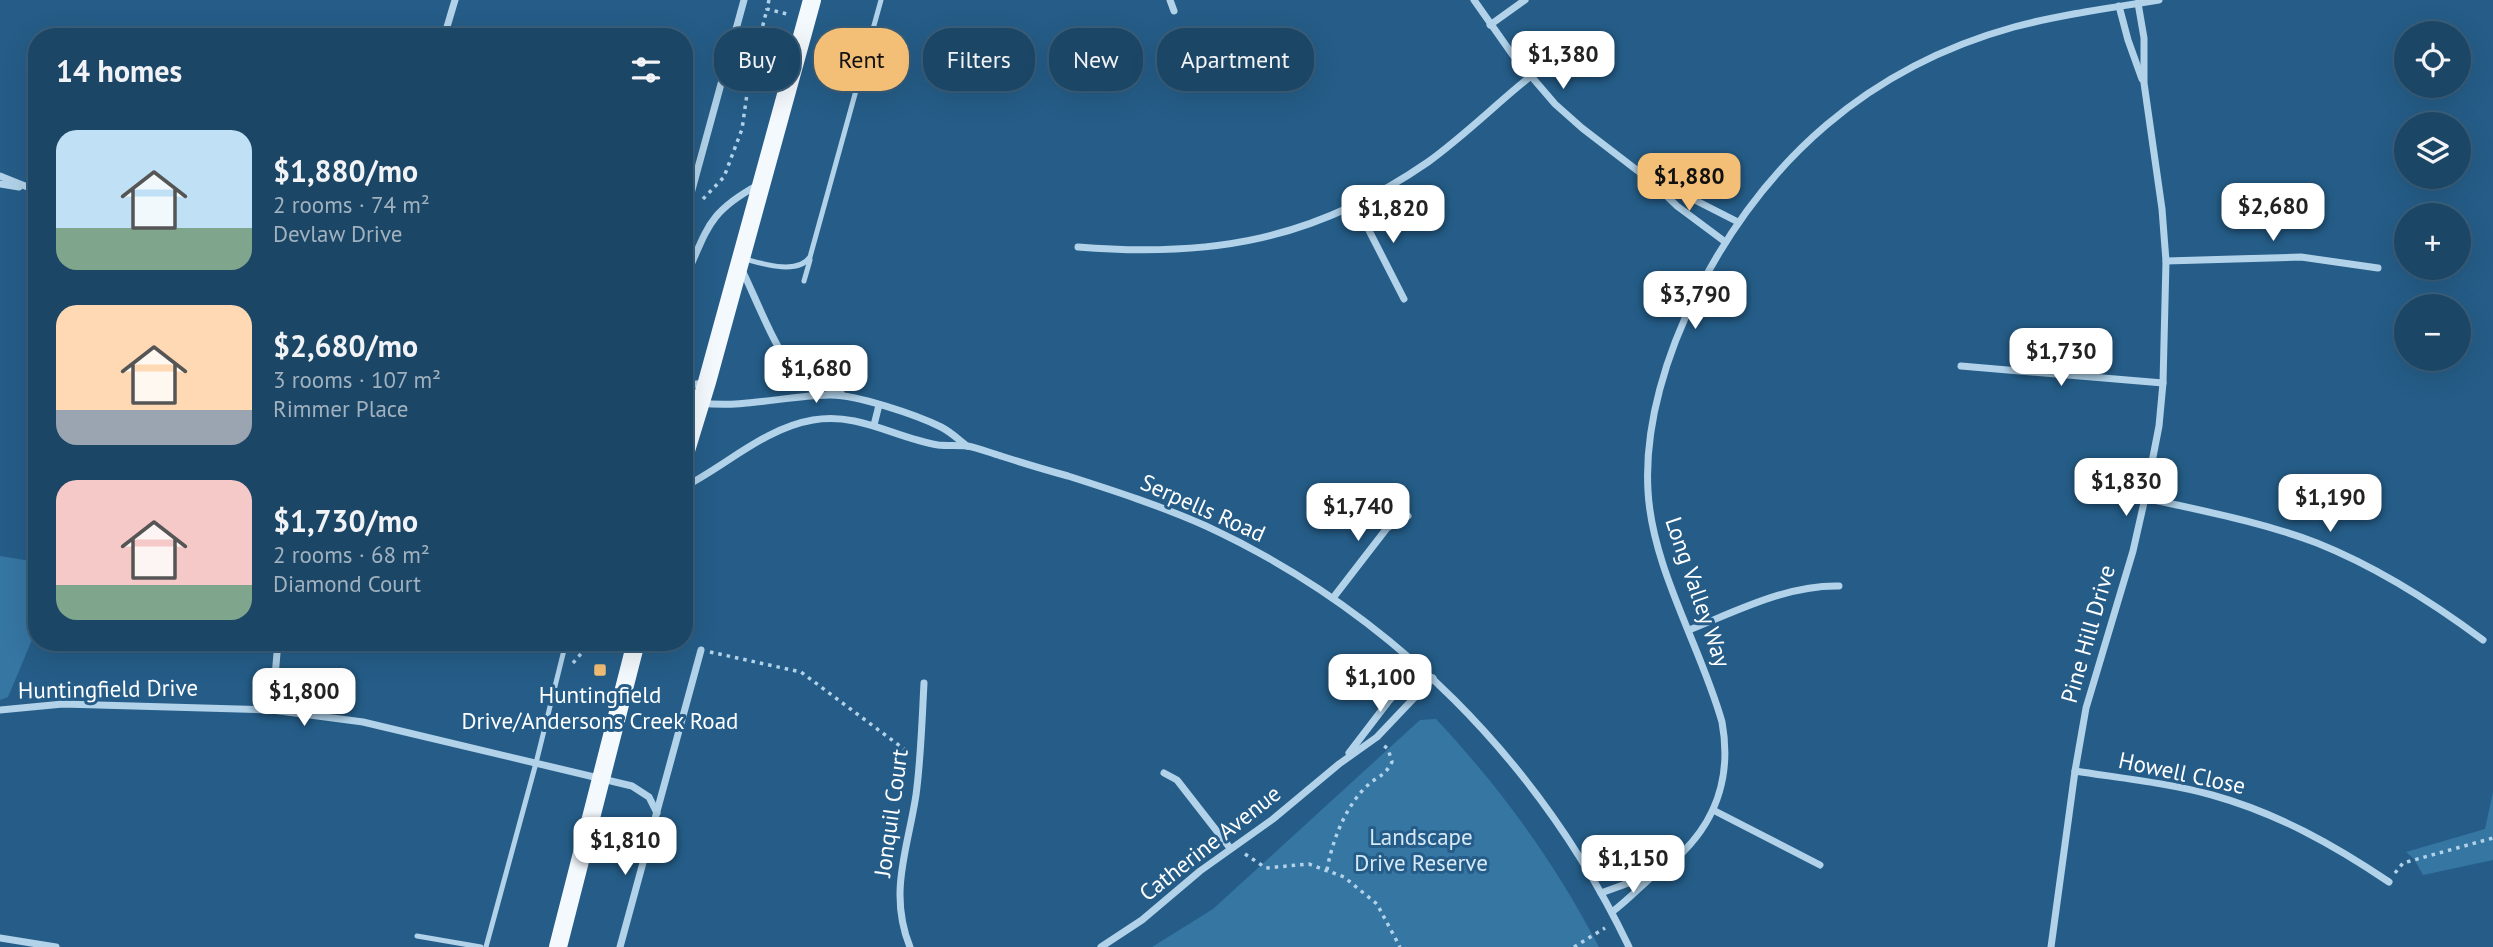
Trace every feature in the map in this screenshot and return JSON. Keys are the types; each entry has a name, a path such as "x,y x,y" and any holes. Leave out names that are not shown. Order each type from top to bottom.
{"main road":[{"path":"693,428 812,0"},
{"path":"558,947 634,651"}],"street":[{"path":"447,28 455,0"},
{"path":"693,187 744,0"},
{"path":"1170,0 1174,11"},
{"path":"1474,0 1490,24 1555,104 1724,242"},
{"path":"1490,24 1525,0"},
{"path":"2091,0 2092,10"},
{"name":"Long Valley Way","path":"1612,912 1696,838 1713,810 1725,767 1724,736 1718,708 1657,543 1647,492 1650,440 1657,404 1678,335 1724,242 1794,153 1825,125 1893,78 1927,60 2012,28 2092,10 2160,0"},
{"name":"Pine Hill Drive","path":"2051,947 2075,771 2094,676 2123,584 2145,498 2164,383 2166,261 2162,208 2144,83 2144,38 2138,4"},
{"name":"Pine Hill Drive","path":"2119,6 2127,40 2144,83"},
{"path":"1078,247 1147,252 1220,247 1301,227 1356,205 1396,183 1430,160 1531,76"},
{"path":"0,176 28,187"},
{"path":"1651,181 1738,222"},
{"path":"693,261 706,229 716,215 732,201 762,183"},
{"path":"0,184 28,189"},
{"path":"1356,205 1404,299"},
{"path":"2166,261 2301,257 2378,268"},
{"name":"Serpells Road","path":"740,260 792,368 809,381 942,427 968,446"},
{"path":"1961,366 2164,383"},
{"path":"693,385 707,383"},
{"name":"Serpells Road","path":"701,403 737,405 830,395 857,398"},
{"path":"874,425 879,405"},
{"name":"Serpells Road","path":"693,482 773,433 789,426 831,418 874,425 938,445 968,446 1095,485 1173,512 1240,544 1333,598 1386,637 1433,678 1487,734 1530,785 1564,832 1612,912 1629,947"},
{"path":"2145,498 2246,522 2316,543 2351,558 2423,597 2483,640"},
{"path":"1333,598 1387,528 1408,516"},
{"path":"1689,631 1786,593 1807,588 1839,586"},
{"path":"620,947 701,650"},
{"path":"272,710 277,651"},
{"name":"Catherine Avenue","path":"1339,764 1419,666"},
{"name":"Catherine Avenue","path":"1101,947 1142,920 1232,847 1273,819 1339,764 1377,737 1433,678"},
{"name":"Jonquil Court","path":"910,947 898,882 916,794 924,683"},
{"name":"Huntingfield Drive","path":"0,710 63,704 272,710 363,722 641,790 649,797 657,813"},
{"name":"Howell Close","path":"2075,771 2181,788 2243,805 2314,835 2389,882"},
{"path":"1164,773 1177,780 1232,847"},
{"path":"1713,810 1820,865"},
{"name":"Long Valley Way","path":"1601,893 1657,872"},
{"path":"0,937 56,947"}],"lane":[{"path":"804,281 881,0"},
{"path":"740,260 797,267 805,264 812,254"},
{"path":"417,936 483,947 537,763 564,651"}],"path":[{"path":"693,203 701,200 724,177 742,129 749,80 769,0"},
{"path":"767,9 806,19"},
{"path":"701,650 801,672 919,760"},
{"path":"561,664 576,661 584,651"},
{"path":"1327,871 1336,836 1348,814 1369,784 1386,774 1392,762 1388,750 1377,737"},
{"path":"2389,882 2403,863 2493,838"},
{"path":"1232,847 1266,868 1309,864 1344,877 1377,904 1400,947"},
{"path":"1574,947 1617,922"}],"green space":[{"path":"0,556 28,561 28,649 8,697 0,700"},
{"name":"Landscape Drive Reserve","path":"1436,719 1525,827 1564,885 1599,947 1152,947 1213,909 1420,720"},
{"path":"2493,792 2493,860 2423,875 2414,859 2406,852 2485,829"}],"place":[{"name":"Huntingfield Drive/Andersons Creek Road","path":"600,670"}]}
